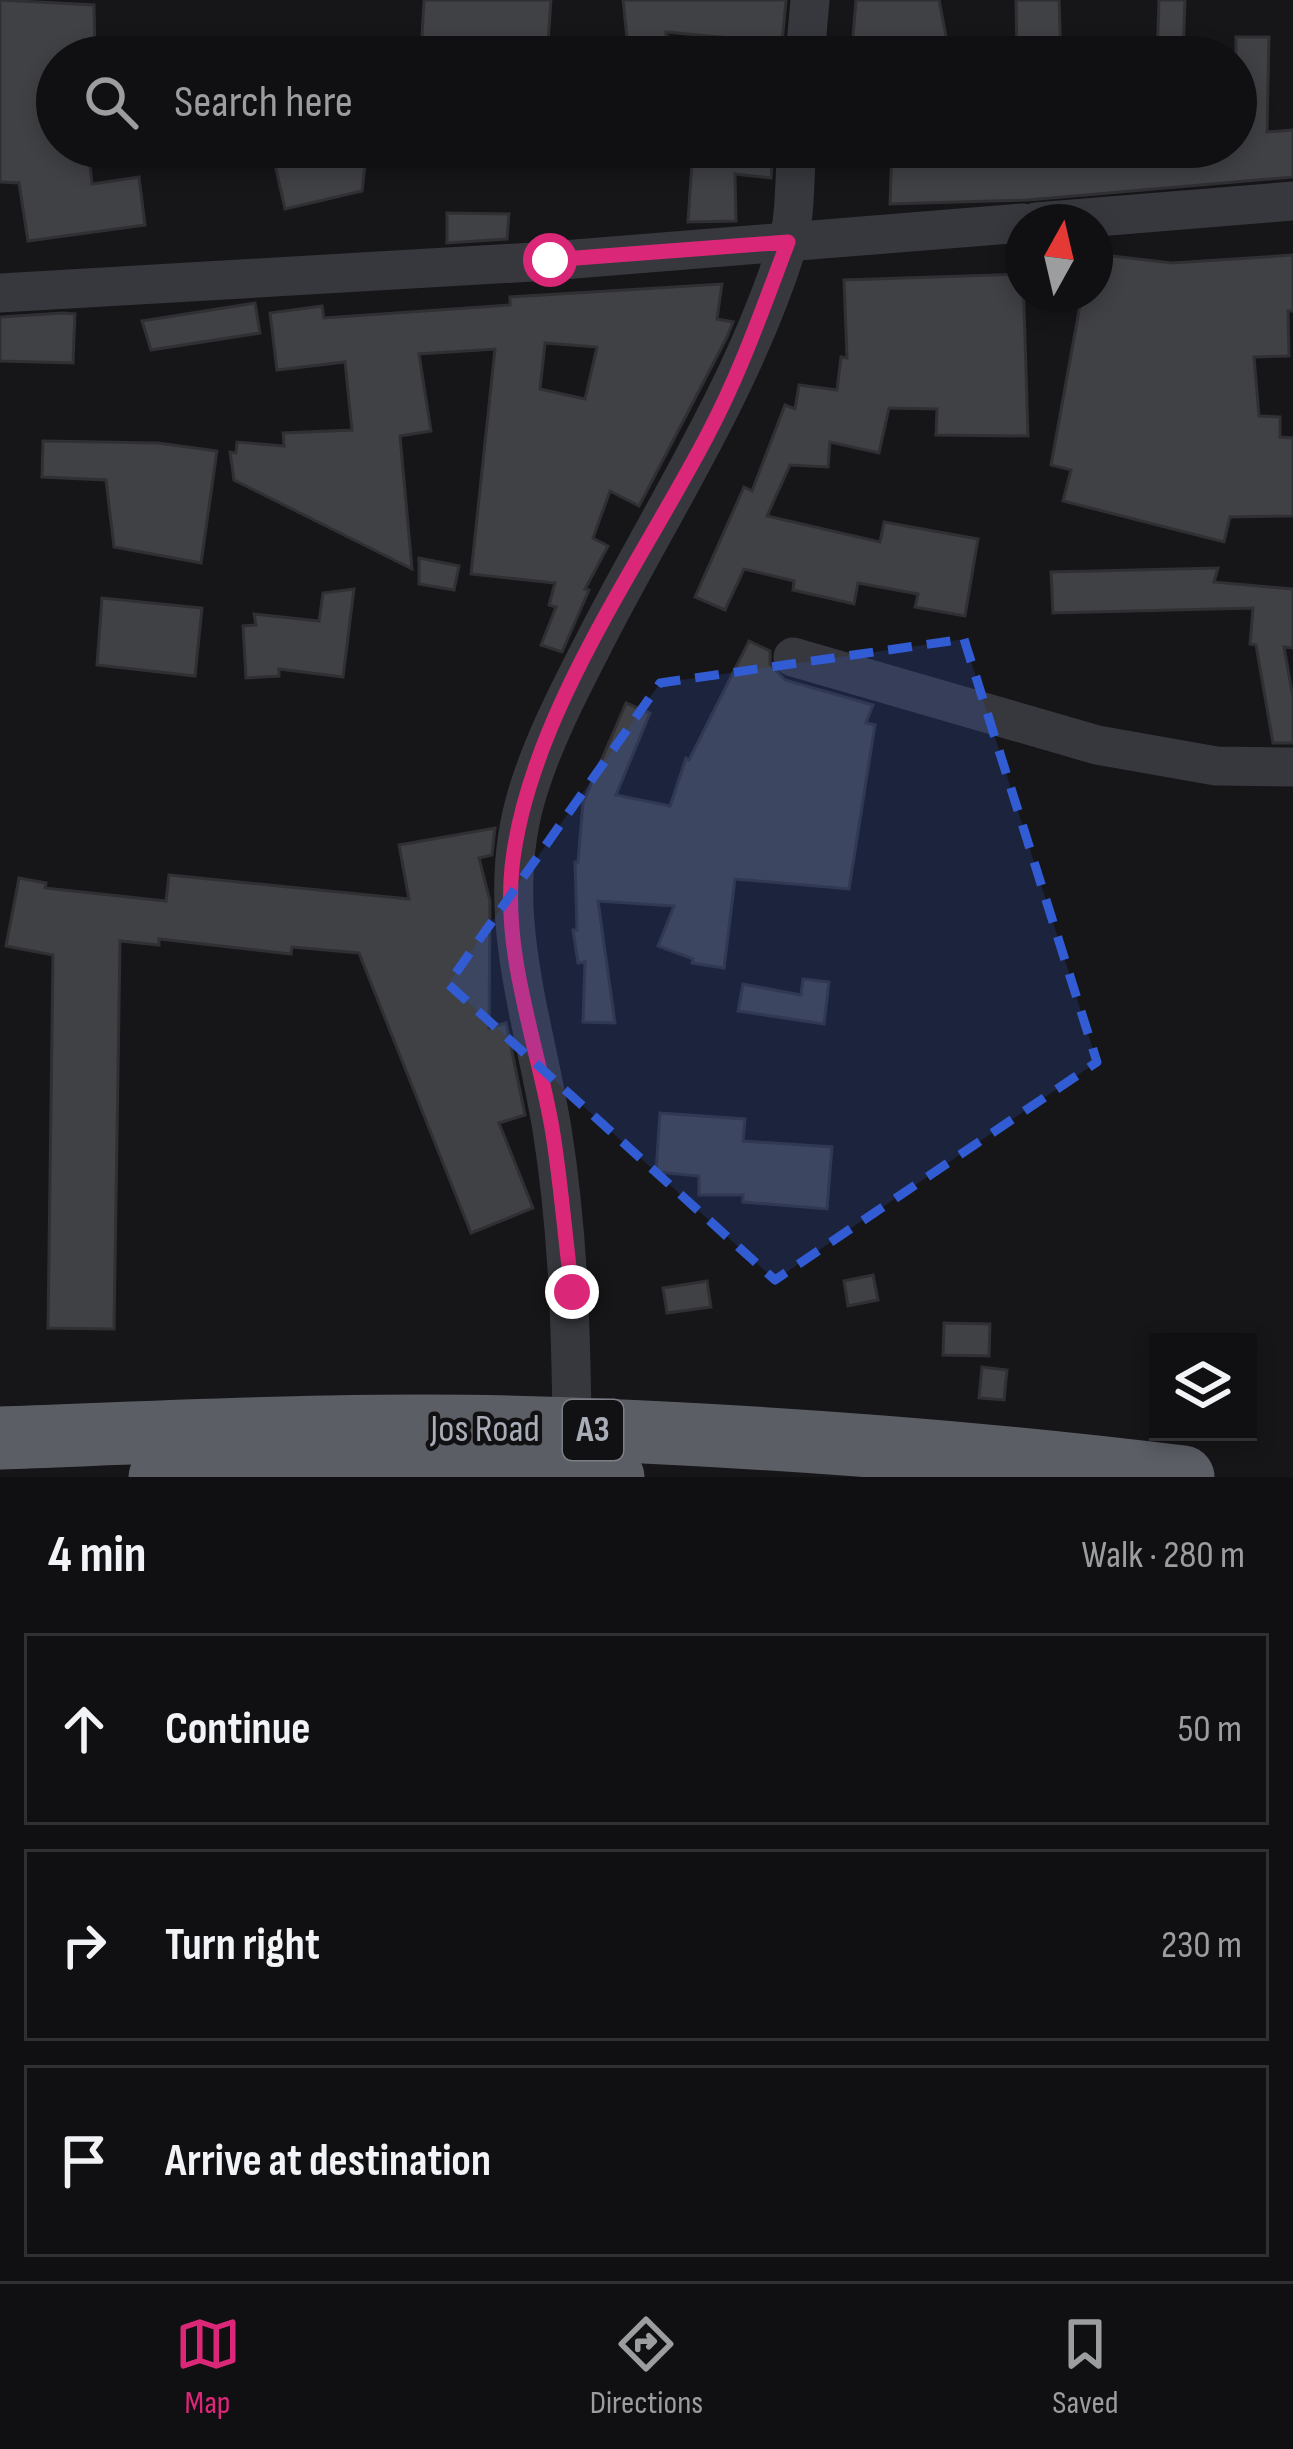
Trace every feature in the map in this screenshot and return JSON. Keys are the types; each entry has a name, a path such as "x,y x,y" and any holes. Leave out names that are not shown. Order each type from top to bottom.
{"highway":[{"name":"Jos Road","path":"0,1438 268,1429 572,1429 992,1454 1183,1477"},
{"name":"Jos Road","path":"160,1477 273,1473 613,1477"}],"street":[{"path":"807,36 810,0"},
{"path":"572,1429 572,1292 551,1126 515,954 512,868 528,790 567,694 708,435 741,363 788,242 795,168"},
{"path":"1113,216 1293,201"},
{"path":"0,293 1005,224"},
{"path":"794,657 1097,745 1216,766 1293,767"}],"highlighted area":[{"path":"964,639 1097,1062 775,1280 448,984 660,683"}],"building":[{"path":"0,0 94,5 95,36 36,36 36,168 90,168 92,184 139,177 145,225 28,241 19,183 0,182"},
{"path":"424,0 551,0 548,36 422,36"},
{"path":"623,0 786,0 783,36 666,32 666,36 627,36"},
{"path":"856,0 939,0 946,36 853,36"},
{"path":"1016,0 1059,0 1060,36 1017,36"},
{"path":"1159,0 1185,0 1184,36 1158,36"},
{"path":"1257,37 1269,37 1267,132 1293,130 1293,177 1028,200 890,204 891,168 1257,168"},
{"path":"276,168 365,168 362,191 285,209"},
{"path":"692,168 772,168 771,178 735,174 736,221 688,222"},
{"path":"447,213 509,214 507,239 447,243"},
{"path":"1293,255 1289,356 1254,357 1259,416 1280,417 1280,437 1293,438 1293,516 1230,517 1224,542 1063,501 1071,470 1051,465 1079,312 1113,312 1113,256 1172,263"},
{"path":"1005,275 1005,312 1024,312 1028,436 936,435 937,409 889,408 879,453 830,442 828,467 790,465 767,516 880,542 884,522 978,539 965,616 915,607 918,594 858,583 854,604 793,590 794,581 744,569 725,610 695,597 744,487 752,491 785,405 795,409 799,385 837,390 841,357 847,358 844,280"},
{"path":"722,284 717,319 733,322 639,506 610,491 593,538 608,546 585,589 589,590 562,652 541,645 556,607 549,605 555,583 471,574 495,349 419,354 431,431 400,436 412,569 234,480 230,452 236,453 237,442 284,446 283,433 352,430 345,362 277,370 270,313 322,306 324,318 510,305 510,297","holes":["545,343 597,347 585,399 540,389"]},
{"path":"255,303 260,333 151,350 142,321"},
{"path":"75,314 73,363 0,361 0,317"},
{"path":"43,441 158,443 217,451 201,563 114,547 106,480 42,477"},
{"path":"419,558 459,566 454,590 419,584"},
{"path":"1218,568 1214,582 1293,589 1293,648 1284,647 1293,698 1293,743 1273,743 1256,645 1250,644 1253,608 1053,613 1051,572"},
{"path":"354,589 343,677 279,669 279,676 246,678 243,626 256,625 254,614 319,621 323,593"},
{"path":"102,598 202,608 195,676 97,665"},
{"path":"749,641 770,651 770,664 785,680 873,705 866,723 875,725 849,889 735,879 724,968 692,963 693,959 658,946 674,906 598,901 615,1023 583,1022 585,962 578,963 573,930 577,930 575,862 583,803 626,703 650,713 616,795 670,806 686,758 689,760"},
{"path":"495,828 492,855 479,858 490,901 489,1028 506,1023 525,1115 499,1123 533,1208 471,1233 359,953 292,947 291,954 159,939 159,945 120,941 114,1329 48,1328 53,955 6,946 19,878 46,883 45,888 166,901 169,875 409,899 399,845"},
{"path":"803,979 829,982 824,1024 738,1011 743,984 801,995"},
{"path":"660,1113 745,1119 743,1141 832,1147 827,1209 743,1202 743,1195 699,1195 699,1176 656,1172"},
{"path":"873,1275 878,1300 848,1306 844,1281"},
{"path":"707,1281 711,1307 667,1313 663,1288"},
{"path":"944,1323 990,1324 989,1356 943,1355"},
{"path":"982,1367 1007,1370 1004,1400 979,1398"}],"route":[{"path":"550,260 788,242 708,435 567,694 528,790 512,868 515,954 551,1126 572,1292"}]}
